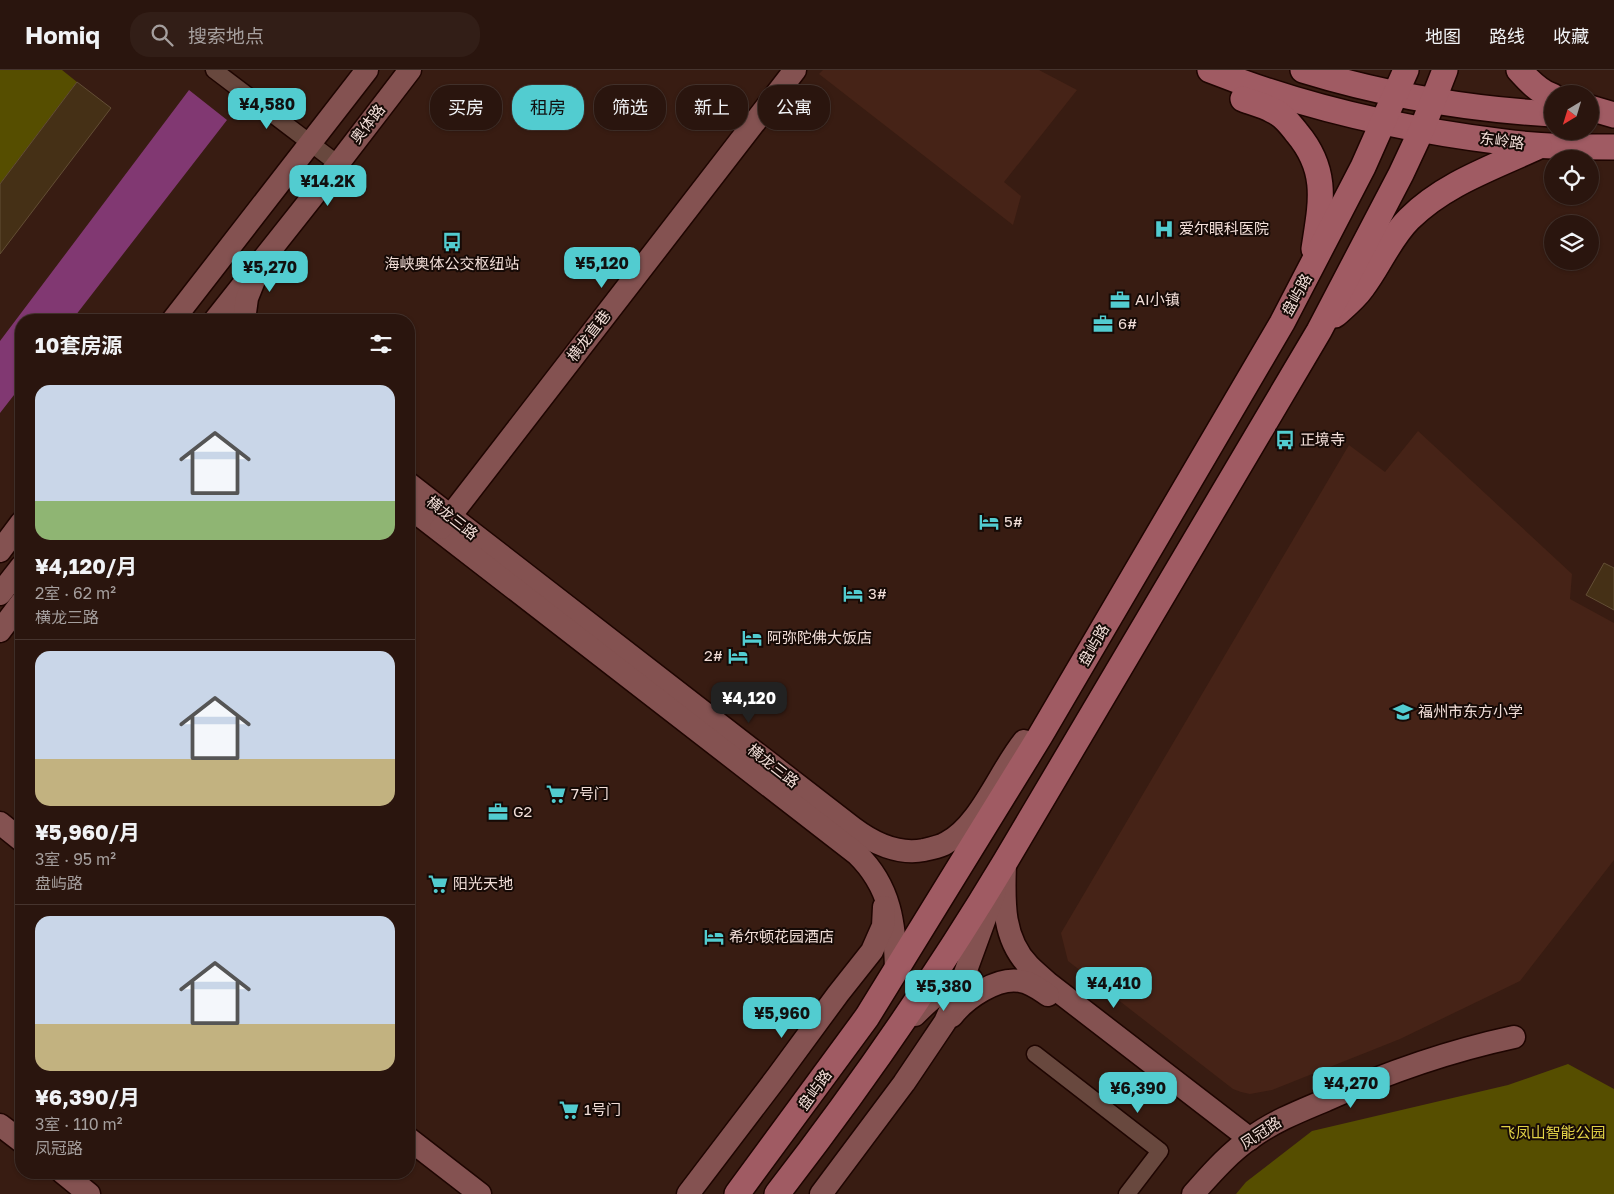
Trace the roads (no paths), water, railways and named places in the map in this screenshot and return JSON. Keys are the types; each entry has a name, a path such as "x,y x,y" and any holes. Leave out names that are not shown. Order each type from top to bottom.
{"main road":[{"path":"1200,70 1230,94 1272,110 1287,120 1304,140 1314,159 1320,181 1320,199 1312,267"},
{"name":"东岭路","path":"1210,70 1300,101 1422,129 1504,142 1614,148"},
{"name":"东岭路","path":"1303,70 1345,83 1396,94 1496,110 1544,113"},
{"name":"盘屿路","path":"737,1194 845,1048 896,970 1068,688 1312,267 1363,167 1406,70"},
{"name":"盘屿路","path":"777,1194 836,1116 883,1048 966,927 1005,862 1319,331 1401,174 1422,129 1445,70"},
{"path":"1519,70 1544,92"},
{"path":"1599,111 1614,116"},
{"path":"1599,116 1614,116"},
{"path":"1319,331 1362,289 1386,248 1408,219 1427,203 1474,176 1540,145"}],"street":[{"path":"214,70 338,164"},
{"path":"179,314 367,70"},
{"name":"奥体路","path":"220,314 410,70"},
{"name":"横龙直巷","path":"445,524 795,70"},
{"path":"229,314 263,259"},
{"path":"245,314 247,298 263,259"},
{"name":"横龙三路","path":"415,491 445,524 846,844 866,863 880,884 894,924 896,970"},
{"name":"横龙三路","path":"415,510 445,524 866,838 894,849 910,851 931,848 946,844 959,835 977,814 1020,746 1068,688"},
{"path":"0,551 15,532"},
{"path":"0,594 15,575"},
{"path":"0,630 15,611"},
{"path":"0,823 15,835"},
{"path":"940,1032 962,981 1005,862"},
{"path":"1005,862 1006,920 1014,945 1028,966 1245,1142"},
{"path":"688,1194 872,951 883,926 884,910 880,884"},
{"path":"883,1048 936,994 955,983 982,979 1022,981 1042,991 1245,1142"},
{"path":"821,1194 958,1008 968,999 996,984 1010,980"},
{"name":"凤冠路","path":"1193,1194 1245,1142 1267,1127 1290,1115 1363,1084 1440,1056 1514,1037"},
{"path":"1035,1054 1160,1151 1127,1194"},
{"path":"0,1125 15,1136"},
{"path":"415,1144 480,1194"},
{"path":"71,1179 89,1194"}],"place":[{"name":"爱尔眼科医院","path":"1164,229"},
{"name":"海峡奥体公交枢纽站","path":"452,242"},
{"name":"AI小镇","path":"1120,300"},
{"name":"6#","path":"1103,324"},
{"name":"正境寺","path":"1285,440"},
{"name":"5#","path":"989,522"},
{"name":"3#","path":"853,594"},
{"name":"阿弥陀佛大饭店","path":"752,638"},
{"name":"2#","path":"738,656"},
{"name":"福州市东方小学","path":"1403,712"},
{"name":"7号门","path":"556,794"},
{"name":"G2","path":"498,812"},
{"name":"阳光天地","path":"438,884"},
{"name":"希尔顿花园酒店","path":"714,937"},
{"name":"1号门","path":"569,1110"}],"park label":[{"name":"飞凤山智能公园","path":"1553,1133"}]}
